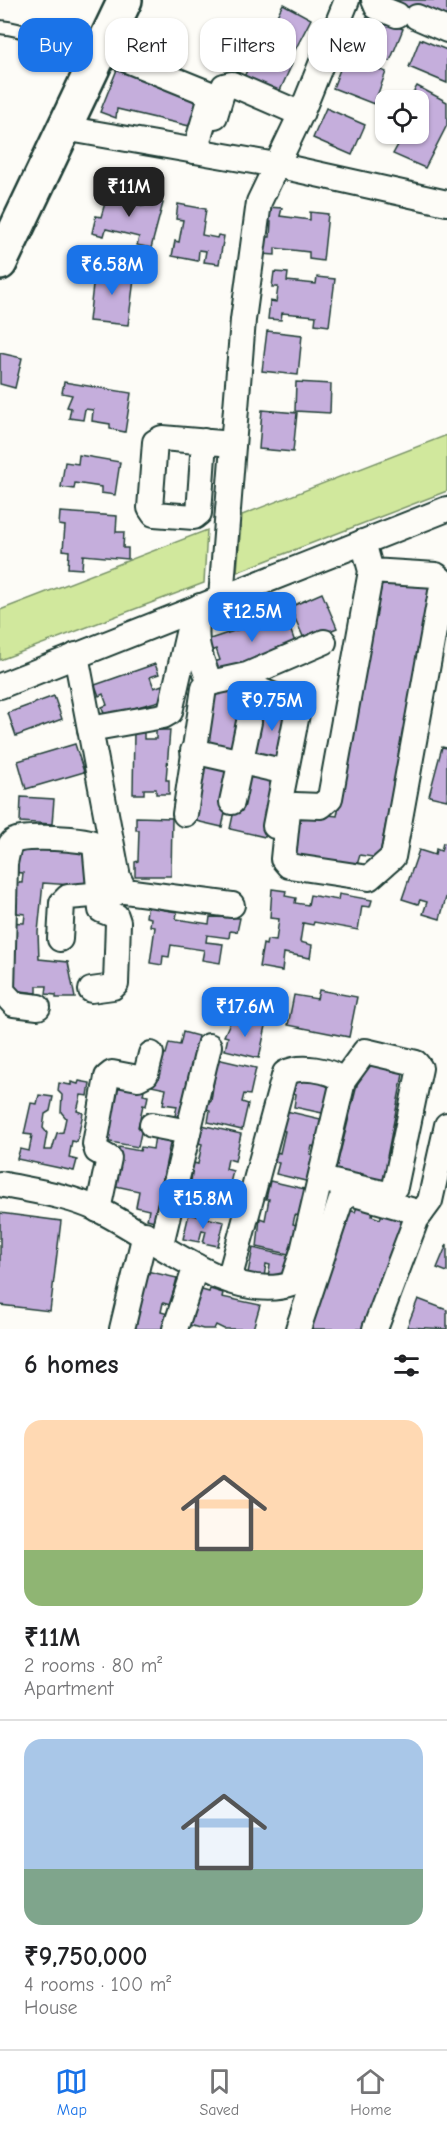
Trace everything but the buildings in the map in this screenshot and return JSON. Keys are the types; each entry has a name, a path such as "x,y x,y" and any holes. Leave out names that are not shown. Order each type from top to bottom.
{"main road":[{"path":"0,263 126,0"}],"street":[{"path":"90,729 163,716 171,712 204,604 233,444 243,320 259,202 301,114 347,0"},
{"path":"374,0 377,7 428,28"},
{"path":"98,58 208,93 211,97 199,151"},
{"path":"199,151 224,86 232,84 301,114"},
{"path":"64,128 276,165 447,203"},
{"path":"204,441 233,444"},
{"path":"0,686 447,509"},
{"path":"363,542 371,571 330,798 321,806 295,805 288,811 283,859 289,866 369,878 393,858 442,581 436,575 371,571"},
{"path":"204,604 194,629 196,647 210,683"},
{"path":"185,814 204,688 210,683 240,677 324,642"},
{"path":"76,655 118,877 113,894 102,910 116,916 116,984 113,987 91,990"},
{"path":"240,677 255,688 294,704 298,709 273,832"},
{"path":"232,802 249,722"},
{"path":"193,751 286,772"},
{"path":"38,1007 14,1004 2,991 5,863 10,844 17,839 91,841 95,844 113,894"},
{"path":"60,939 62,903 68,897 113,894 232,905"},
{"path":"122,1329 188,1132 208,1046"},
{"path":"0,1184 69,1198 98,1210 153,1239 196,1266 253,1288 280,1288 292,1284 303,1251 343,1081 365,1050 416,1064 420,1068 395,1187 387,1194 320,1179"},
{"path":"98,1210 109,1158 97,1151 95,1144 107,1077 112,1073 138,1078 146,1074 151,1054"},
{"path":"229,1280 285,1073 296,1067 337,1075 343,1081"},
{"path":"152,1125 188,1132"},
{"path":"375,1329 416,1220 433,1206 447,1125"},
{"path":"298,1329 341,1200 351,1193 433,1206"},
{"path":"175,1329 196,1266"}],"lane":[{"path":"0,27 14,28 98,58"}],"green space":[{"path":"447,435 447,491 237,572 242,515"},
{"path":"207,530 204,583 0,660 0,610"}]}
